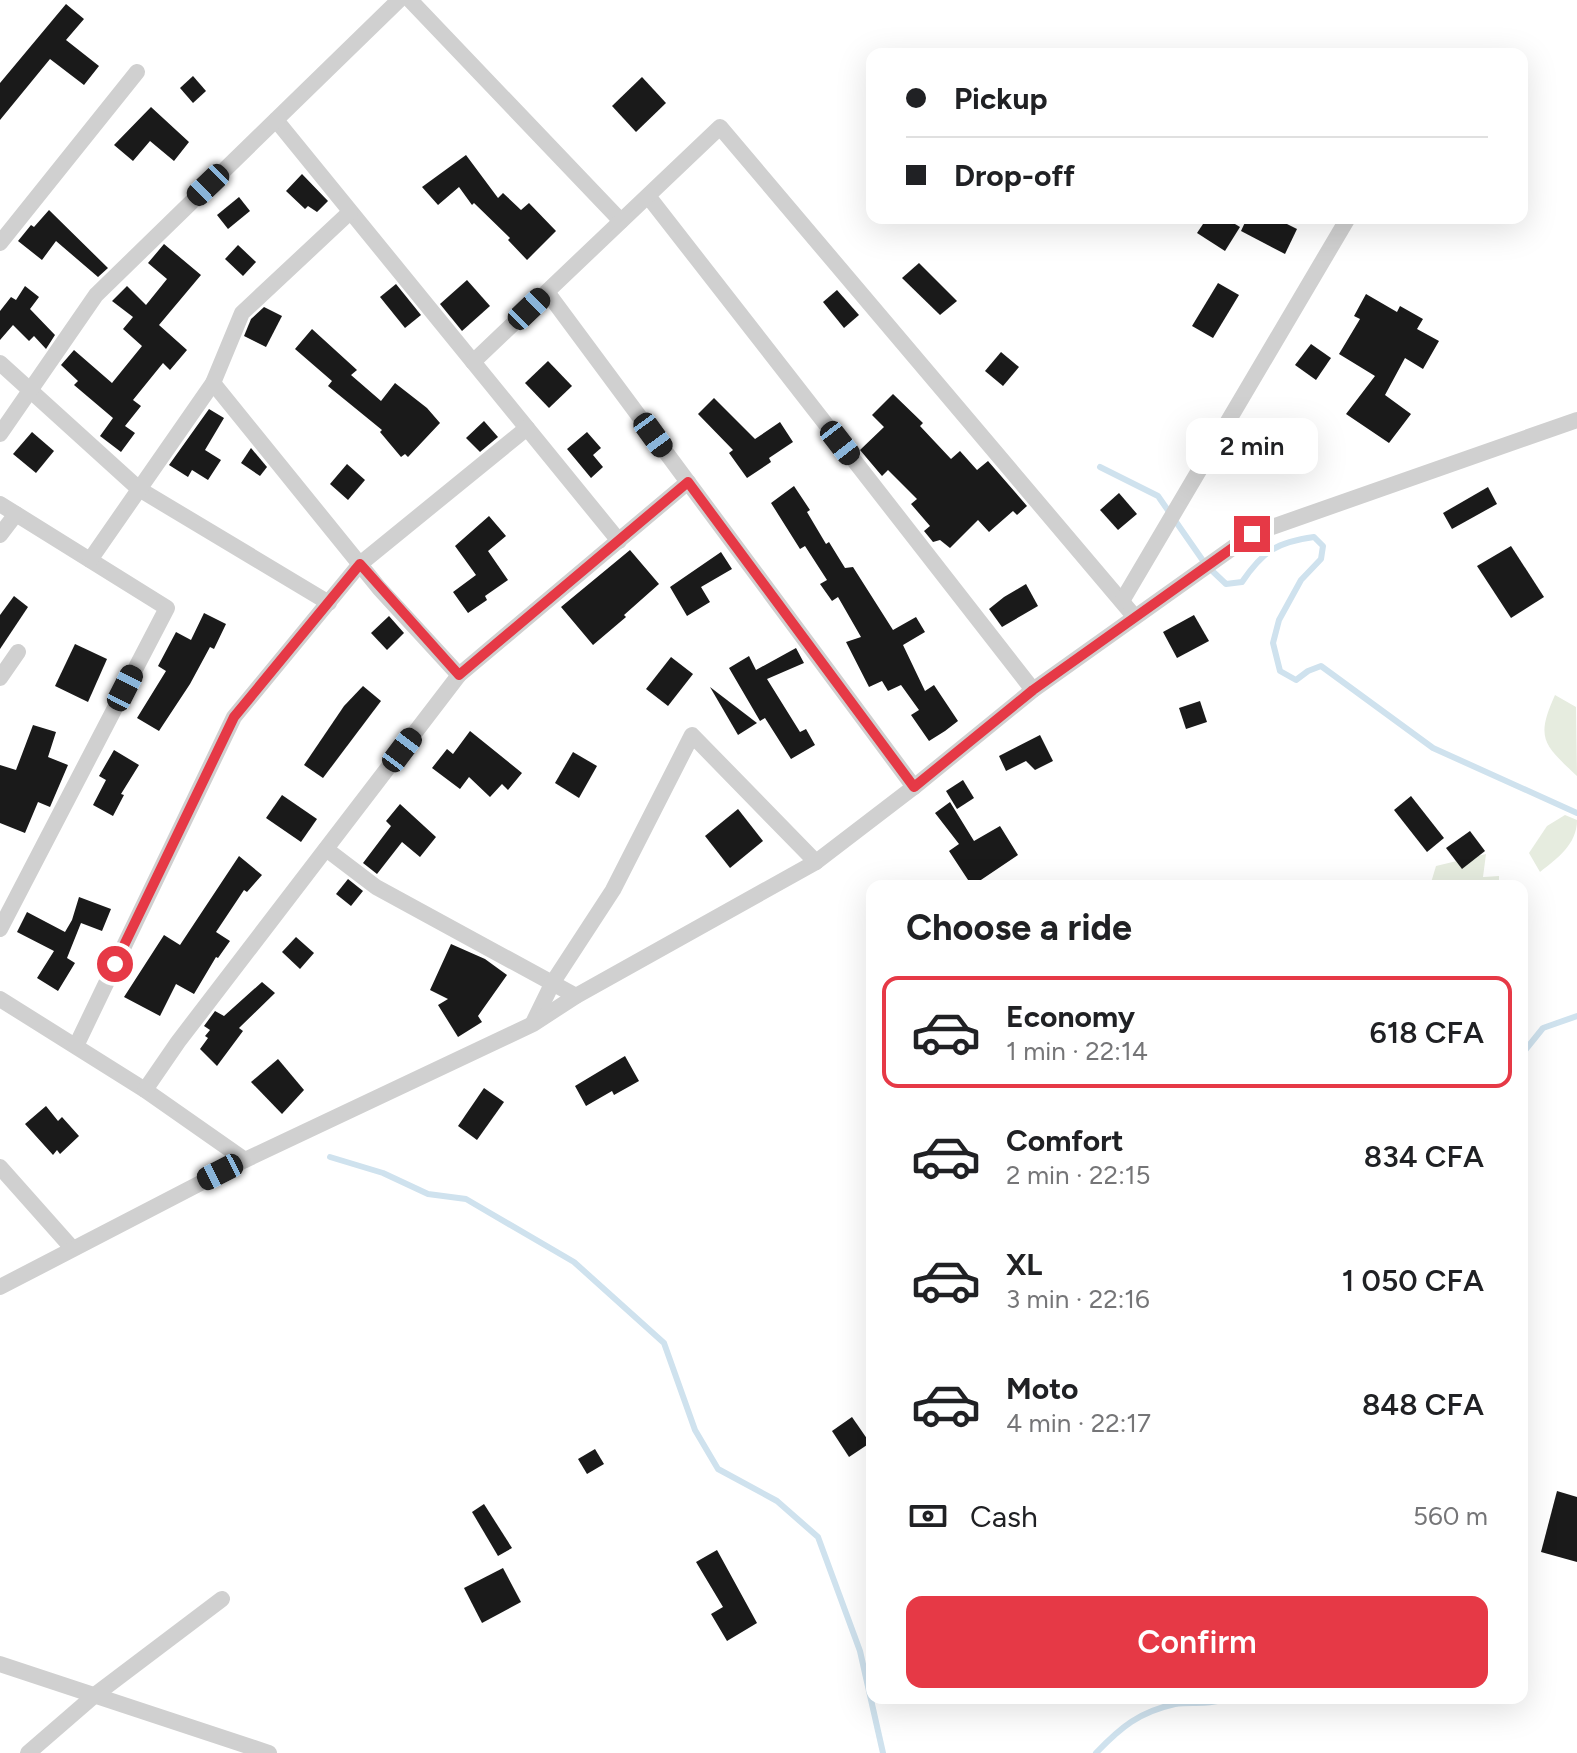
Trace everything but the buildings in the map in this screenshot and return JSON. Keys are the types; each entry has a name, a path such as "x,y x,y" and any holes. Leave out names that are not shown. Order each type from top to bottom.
{"street":[{"path":"0,434 96,295 399,0"},
{"path":"410,0 621,221"},
{"path":"0,243 137,72"},
{"path":"276,120 619,541"},
{"path":"473,362 720,127 1134,616"},
{"path":"648,196 1033,690"},
{"path":"90,560 213,383 242,313 350,212"},
{"path":"1122,601 1344,224"},
{"path":"547,292 914,787"},
{"path":"0,363 139,489 329,603"},
{"path":"213,383 360,564 459,675"},
{"path":"0,1287 245,1160 533,1024 576,996 816,862 1033,690 1252,534 1577,420"},
{"path":"76,1046 234,717 360,564 527,428"},
{"path":"145,1090 178,1042 459,675 688,482"},
{"path":"0,504 167,608 0,929"},
{"path":"0,535 16,514"},
{"path":"0,678 18,652"},
{"path":"533,1024 553,982 613,890 692,735 816,862"},
{"path":"326,849 376,887 576,996"},
{"path":"0,999 145,1090 245,1160"},
{"path":"0,1167 72,1248"},
{"path":"28,1753 95,1695 222,1599"},
{"path":"0,1664 269,1753"}],"shaded area":[{"path":"1555,695 1576,707 1577,776 1546,740 1545,722"},
{"path":"1565,815 1577,820 1574,836 1560,856 1540,872 1529,853 1547,826"},
{"path":"1486,854 1483,877 1499,876 1499,880 1432,880 1436,866"}],"waterway":[{"path":"1100,467 1158,496 1206,565 1226,584 1242,582 1264,555 1280,545 1314,537 1323,546 1321,559 1301,580 1279,620 1273,643 1280,671 1296,680 1321,666 1433,748 1577,813"},
{"path":"1528,1047 1543,1028 1577,1016"},
{"path":"330,1157 383,1173 428,1194 466,1199 574,1262 664,1343 695,1430 718,1469 777,1501 818,1537 860,1651 866,1678"},
{"path":"872,1704 883,1753"},
{"path":"1096,1753 1122,1728 1141,1716 1175,1704"}],"route":[{"path":"115,964 234,717 360,564 459,675 688,482 914,787 1033,690 1252,534"}]}
